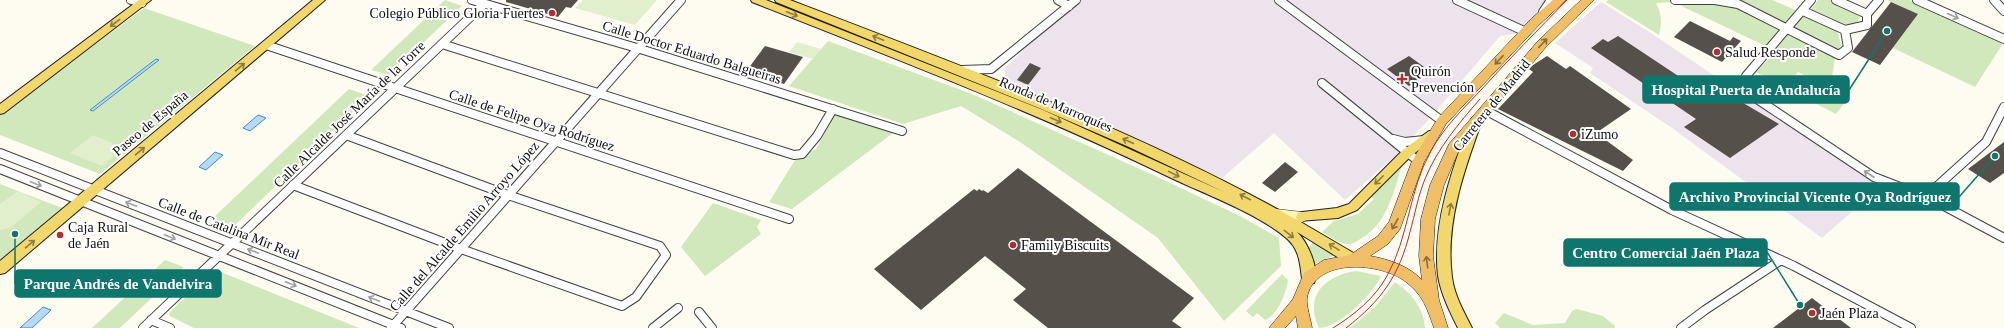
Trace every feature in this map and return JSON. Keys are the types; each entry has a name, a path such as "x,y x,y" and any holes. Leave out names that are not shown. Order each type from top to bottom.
{"highway":[{"name":"Carretera de Madrid","path":"1354,259 1383,240 1395,225 1418,161 1429,137 1535,22 1560,0"},
{"name":"Carretera de Madrid","path":"1432,300 1426,256 1428,219 1437,185 1454,147 1542,44 1588,0"},
{"path":"1305,328 1300,312 1300,301 1304,287 1309,279 1325,266 1354,259 1376,262 1398,270 1417,283 1432,300 1439,316 1441,328"},
{"path":"1276,328 1300,301"}],"main road":[{"name":"Paseo de España","path":"0,269 320,0"},
{"name":"Ronda de Marroquíes","path":"756,0 1039,113 1129,152 1277,225 1297,240 1306,257 1309,279"},
{"name":"Ronda de Marroquíes","path":"780,0 1071,116 1171,161 1276,214 1354,259"},
{"path":"0,110 140,1"},
{"path":"1465,328 1451,298 1445,278 1444,260 1451,206 1458,175 1481,115"},
{"path":"1276,214 1302,217 1338,213 1353,207 1407,153 1429,137"}],"street":[{"name":"Calle Doctor Eduardo Balgueiras","path":"472,0 637,48 902,131"},
{"name":"Calle del Alcalde Emilio Arroyo López","path":"396,327 406,311 681,0"},
{"path":"1058,0 1069,6"},
{"path":"956,69 991,69 1076,0"},
{"path":"1279,0 1442,122"},
{"path":"1457,0 1526,32"},
{"path":"1535,22 1552,0"},
{"path":"1675,0 1714,0 1739,2 1787,29 1839,55 1848,48 1845,30"},
{"path":"1811,0 1746,76 1747,85 1757,99 1874,177 1931,199 2004,238"},
{"path":"1836,0 1867,14"},
{"path":"1802,11 1845,30 1867,25 1867,14 1879,0"},
{"path":"1917,0 2004,39"},
{"path":"1994,0 2004,11"},
{"name":"Calle Alcalde José María de la Torre","path":"143,328 484,4"},
{"path":"442,44 794,155 802,154 817,136 833,109"},
{"name":"Calle de Felipe Oya Rodríguez","path":"266,45 395,89 556,140 788,219"},
{"path":"991,69 990,79 997,86"},
{"path":"1322,83 1418,161"},
{"path":"1931,199 1934,189 1986,142 2004,107"},
{"path":"1481,115 1672,210 1781,260 1911,328"},
{"path":"293,185 461,249 622,306 636,297 666,255 660,246 508,195 346,135"},
{"path":"1392,139 1405,142 1429,137"},
{"name":"Calle de Catalina Mir Real","path":"0,153 449,328"},
{"name":"Calle de Catalina Mir Real","path":"0,169 396,327"},
{"path":"1681,328 1711,306 1757,279 1781,260"},
{"path":"653,328 678,308"},
{"path":"699,312 712,328"},
{"path":"151,320 170,328"}],"shaded area":[{"path":"1059,0 1553,0 1526,32 1500,36 1429,119 1394,157 1345,200 1274,133 1222,178 1007,83 1004,69 1069,6"},
{"path":"1601,2 1648,31 1880,187 1822,238 1672,128 1590,73 1593,68 1555,43"}],"green space":[{"path":"445,0 462,6 389,75 371,70"},
{"path":"583,0 657,0 635,25 575,8"},
{"path":"1608,0 1772,0 1807,15 1818,0 1830,0 1861,15 1857,23 1837,29 1841,45 1835,57 1832,79 1851,89 1849,97 1836,114 1801,96 1814,80 1798,72 1790,81 1786,79 1782,83 1784,87 1756,72 1776,51 1673,2 1656,3 1661,19 1659,35 1606,2"},
{"path":"1887,0 1910,0 2003,42 1975,87 1893,48 1918,14"},
{"path":"144,8 255,46 100,174 0,135 0,115"},
{"path":"828,41 972,94 1151,174 1240,216 1279,238 1281,266 1224,321 1158,238 1020,142 961,106 903,124 789,86"},
{"path":"797,42 821,49 813,59 789,52"},
{"path":"349,89 369,96 233,227 212,219"},
{"path":"836,112 878,126 893,133 792,209 769,202 795,160 816,149"},
{"path":"93,135 124,148 102,166 70,153"},
{"path":"1404,160 1385,214 1371,231 1357,241 1348,244 1338,241 1322,232 1334,221 1358,214 1374,199 1371,197"},
{"path":"0,184 62,208 0,260"},
{"path":"18,191 41,202 10,228 0,230 0,204"},
{"path":"713,203 761,220 757,227 761,234 705,276 681,247"},
{"path":"1315,240 1337,254 1313,265 1308,248"},
{"path":"165,260 184,267 120,328 92,328"},
{"path":"216,271 359,328 194,328 170,316 169,313 210,274"},
{"path":"1356,271 1381,276 1371,292 1354,309 1327,327 1319,328 1315,317 1314,306 1320,289 1326,283 1335,278"},
{"path":"1282,274 1288,280 1281,303 1277,309 1265,320 1257,313 1253,317 1246,311"},
{"path":"1395,282 1416,302 1422,314 1425,328 1350,328 1374,308"},
{"path":"1577,309 1603,316 1615,326 1615,328 1500,328 1495,323 1504,313 1533,325 1565,323 1572,311"}],"water":[{"path":"156,59 159,60 93,111 90,110"},
{"path":"258,115 266,118 250,131 243,128"},
{"path":"215,152 223,155 206,170 199,167"},
{"path":"43,307 51,310 32,328 20,328"}],"building":[{"name":"Colegio Público Gloria Fuertes","path":"506,0 578,0 571,8 566,7 558,17 506,2"},
{"path":"1891,2 1918,14 1880,65 1852,52"},
{"name":"Salud Responde","path":"1690,21 1730,41 1733,37 1741,41 1722,62 1674,37"},
{"path":"1618,36 1719,103 1733,97 1779,124 1730,158 1684,127 1696,119 1591,48 1603,39 1608,42"},
{"path":"765,46 803,57 784,84 747,73 748,69"},
{"path":"1409,56 1431,72 1409,86 1387,69"},
{"path":"1547,56 1566,69 1570,66 1631,109 1596,133 1633,160 1623,171 1498,109 1533,72 1529,69"},
{"path":"1030,63 1041,68 1028,85 1017,80"},
{"path":"2004,142 2004,173 1990,183 1968,169"},
{"path":"1285,162 1298,172 1275,192 1262,183"},
{"name":"Family Biscuits","path":"1018,168 1194,298 1172,321 1182,328 1048,328 1013,300 1026,289 985,256 921,310 874,269 974,189 977,191 979,189 982,191 983,190 988,193"},
{"name":"Jaén Plaza","path":"1812,298 1851,328 1773,328"}],"tram line":[{"path":"1333,328 1349,317 1370,299 1387,276 1400,245 1418,181 1436,142 1461,111 1567,0"},
{"path":"1346,328 1370,307 1387,286 1406,248 1420,192 1430,168 1449,137 1480,99"}],"place":[{"name":"Colegio Público Gloria Fuertes","path":"552,13"},
{"name":"Hospital Puerta de Andalucía","path":"1887,31"},
{"name":"Salud Responde","path":"1717,52"},
{"name":"Quirón Prevención","path":"1402,79"},
{"name":"iZumo","path":"1573,134"},
{"name":"Archivo Provincial Vicente Oya Rodríguez","path":"1995,156"},
{"name":"Parque Andrés de Vandelvira","path":"15,234"},
{"name":"Caja Rural de Jaén","path":"60,235"},
{"name":"Family Biscuits","path":"1013,245"},
{"name":"Centro Comercial Jaén Plaza","path":"1800,305"},
{"name":"Jaén Plaza","path":"1812,313"}]}
